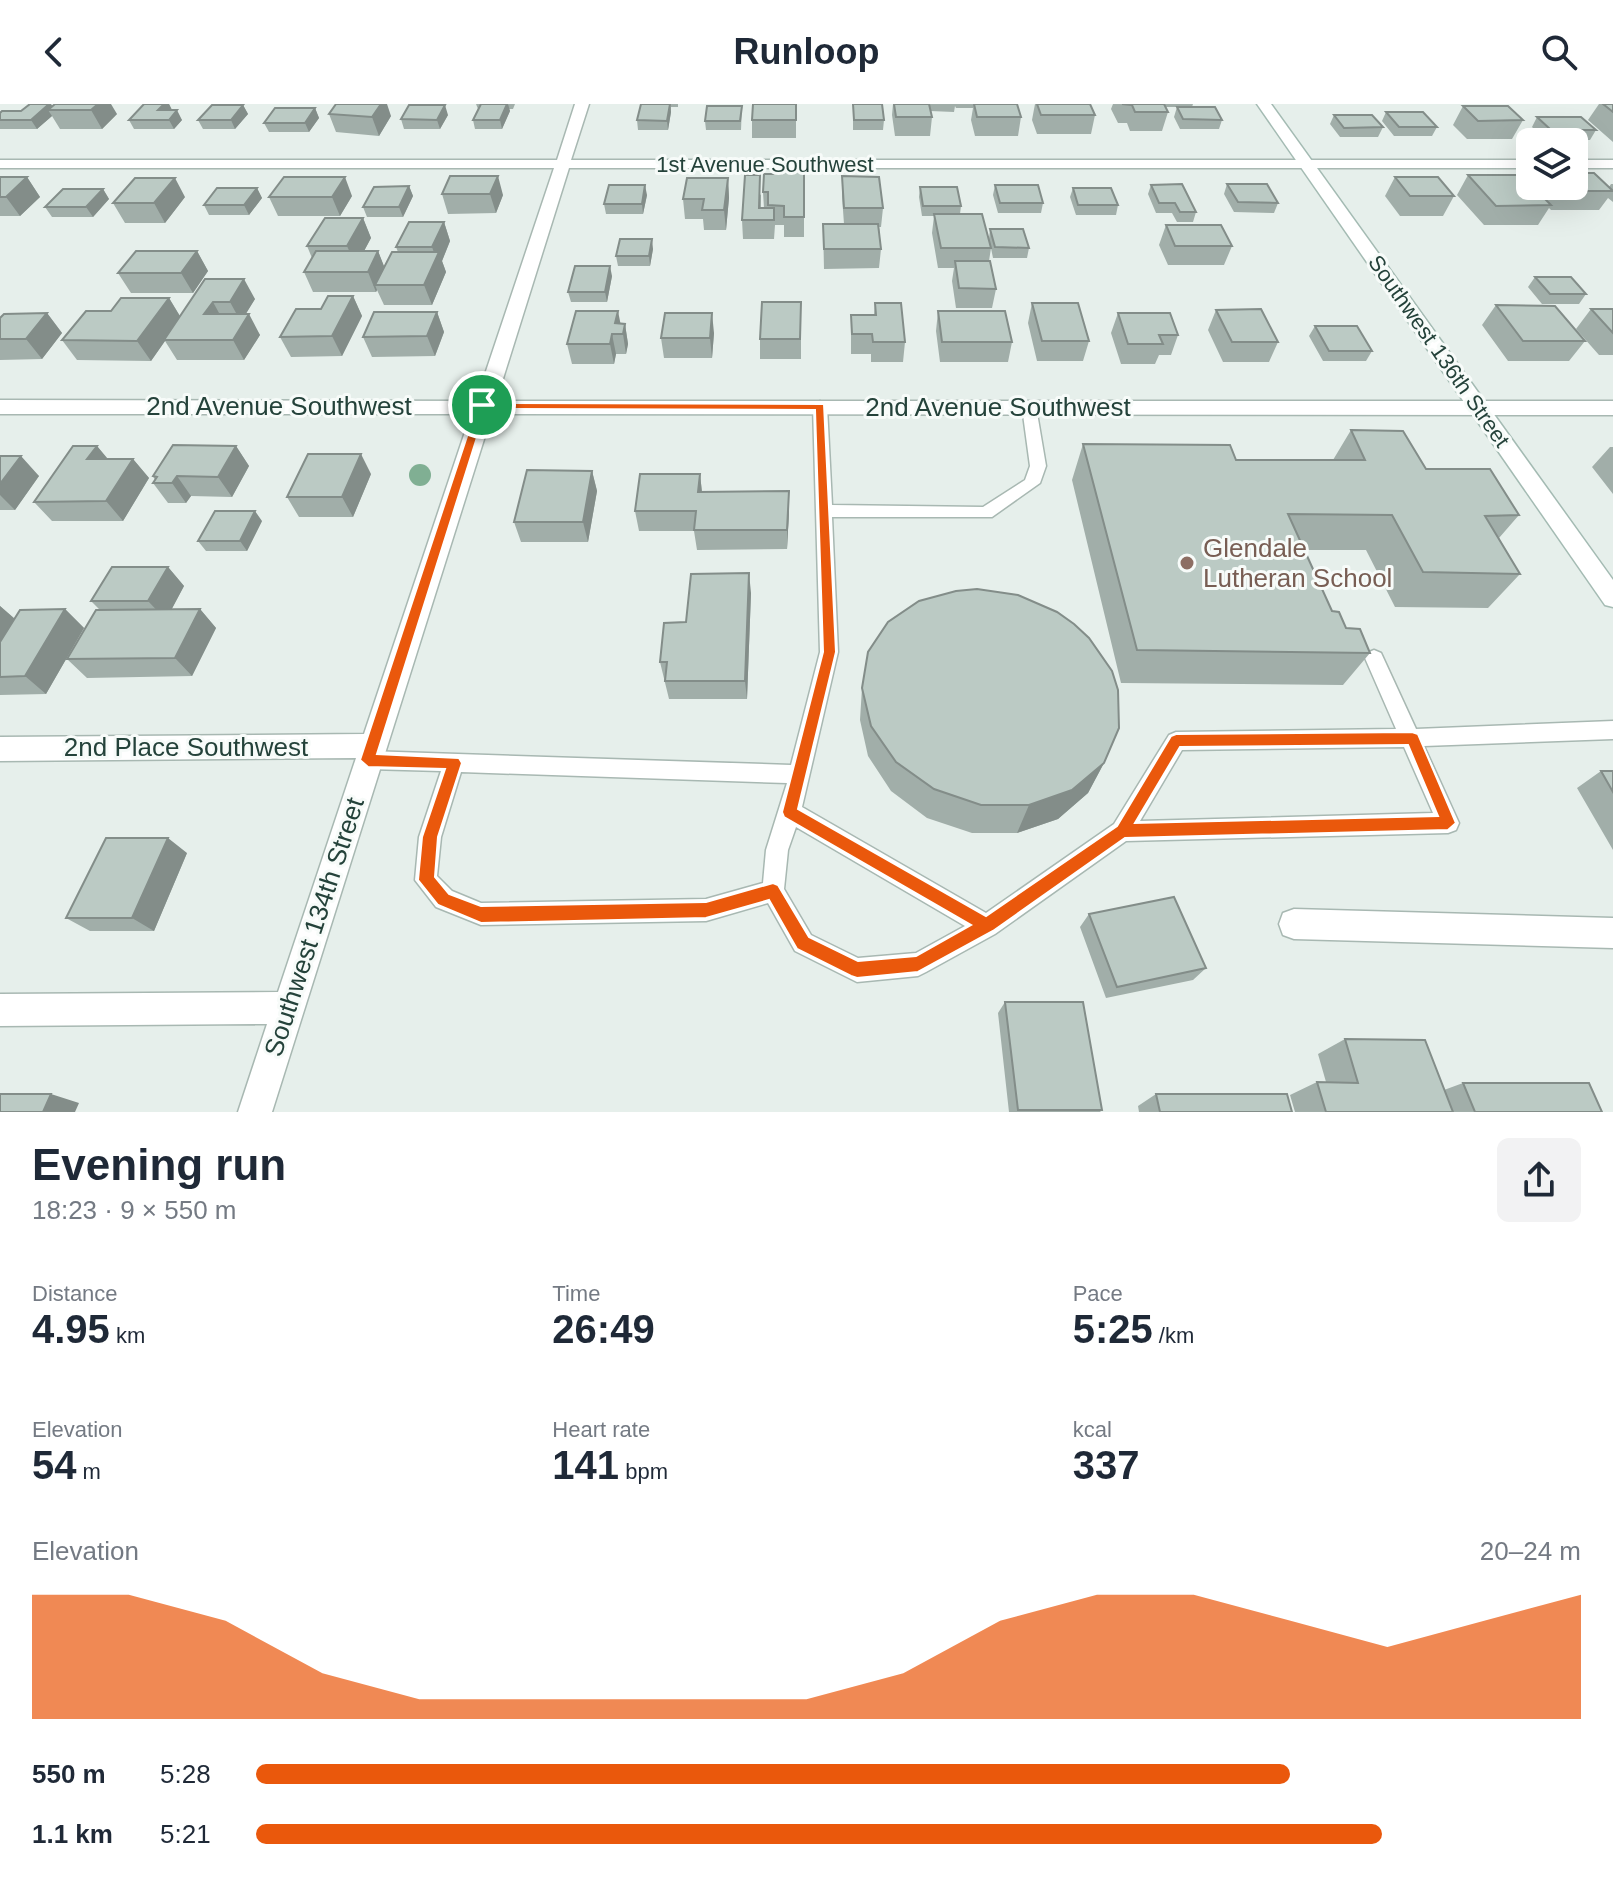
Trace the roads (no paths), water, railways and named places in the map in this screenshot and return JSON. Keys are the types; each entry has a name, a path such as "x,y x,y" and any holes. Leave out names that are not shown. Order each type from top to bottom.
{"street":[{"name":"Southwest 134th Street","path":"255,1112 582,104"},
{"name":"Southwest 136th Street","path":"1264,104 1613,598"},
{"name":"1st Avenue Southwest","path":"0,164 1516,164"},
{"path":"1588,164 1613,164"},
{"name":"2nd Avenue Southwest","path":"0,407 1613,408"},
{"name":"2nd Place Southwest","path":"0,749 370,753"},
{"path":"1294,924 1613,933"},
{"path":"0,1010 288,1008"}],"lane":[{"path":"820,406 829,652 790,812 777,850 773,891 803,943 857,970 918,964 987,926 1122,831 1176,741 1412,738 1613,730"},
{"path":"824,511 986,513 1032,483 1038,466 1029,407"},
{"path":"1122,831 1448,823 1374,658"},
{"path":"370,753 454,763 799,774"},
{"path":"454,763 430,837 426,880 444,899 481,914 706,910 773,891"},
{"path":"790,812 987,926"}],"place":[{"name":"Glendale Lutheran School","path":"1187,563"}]}
